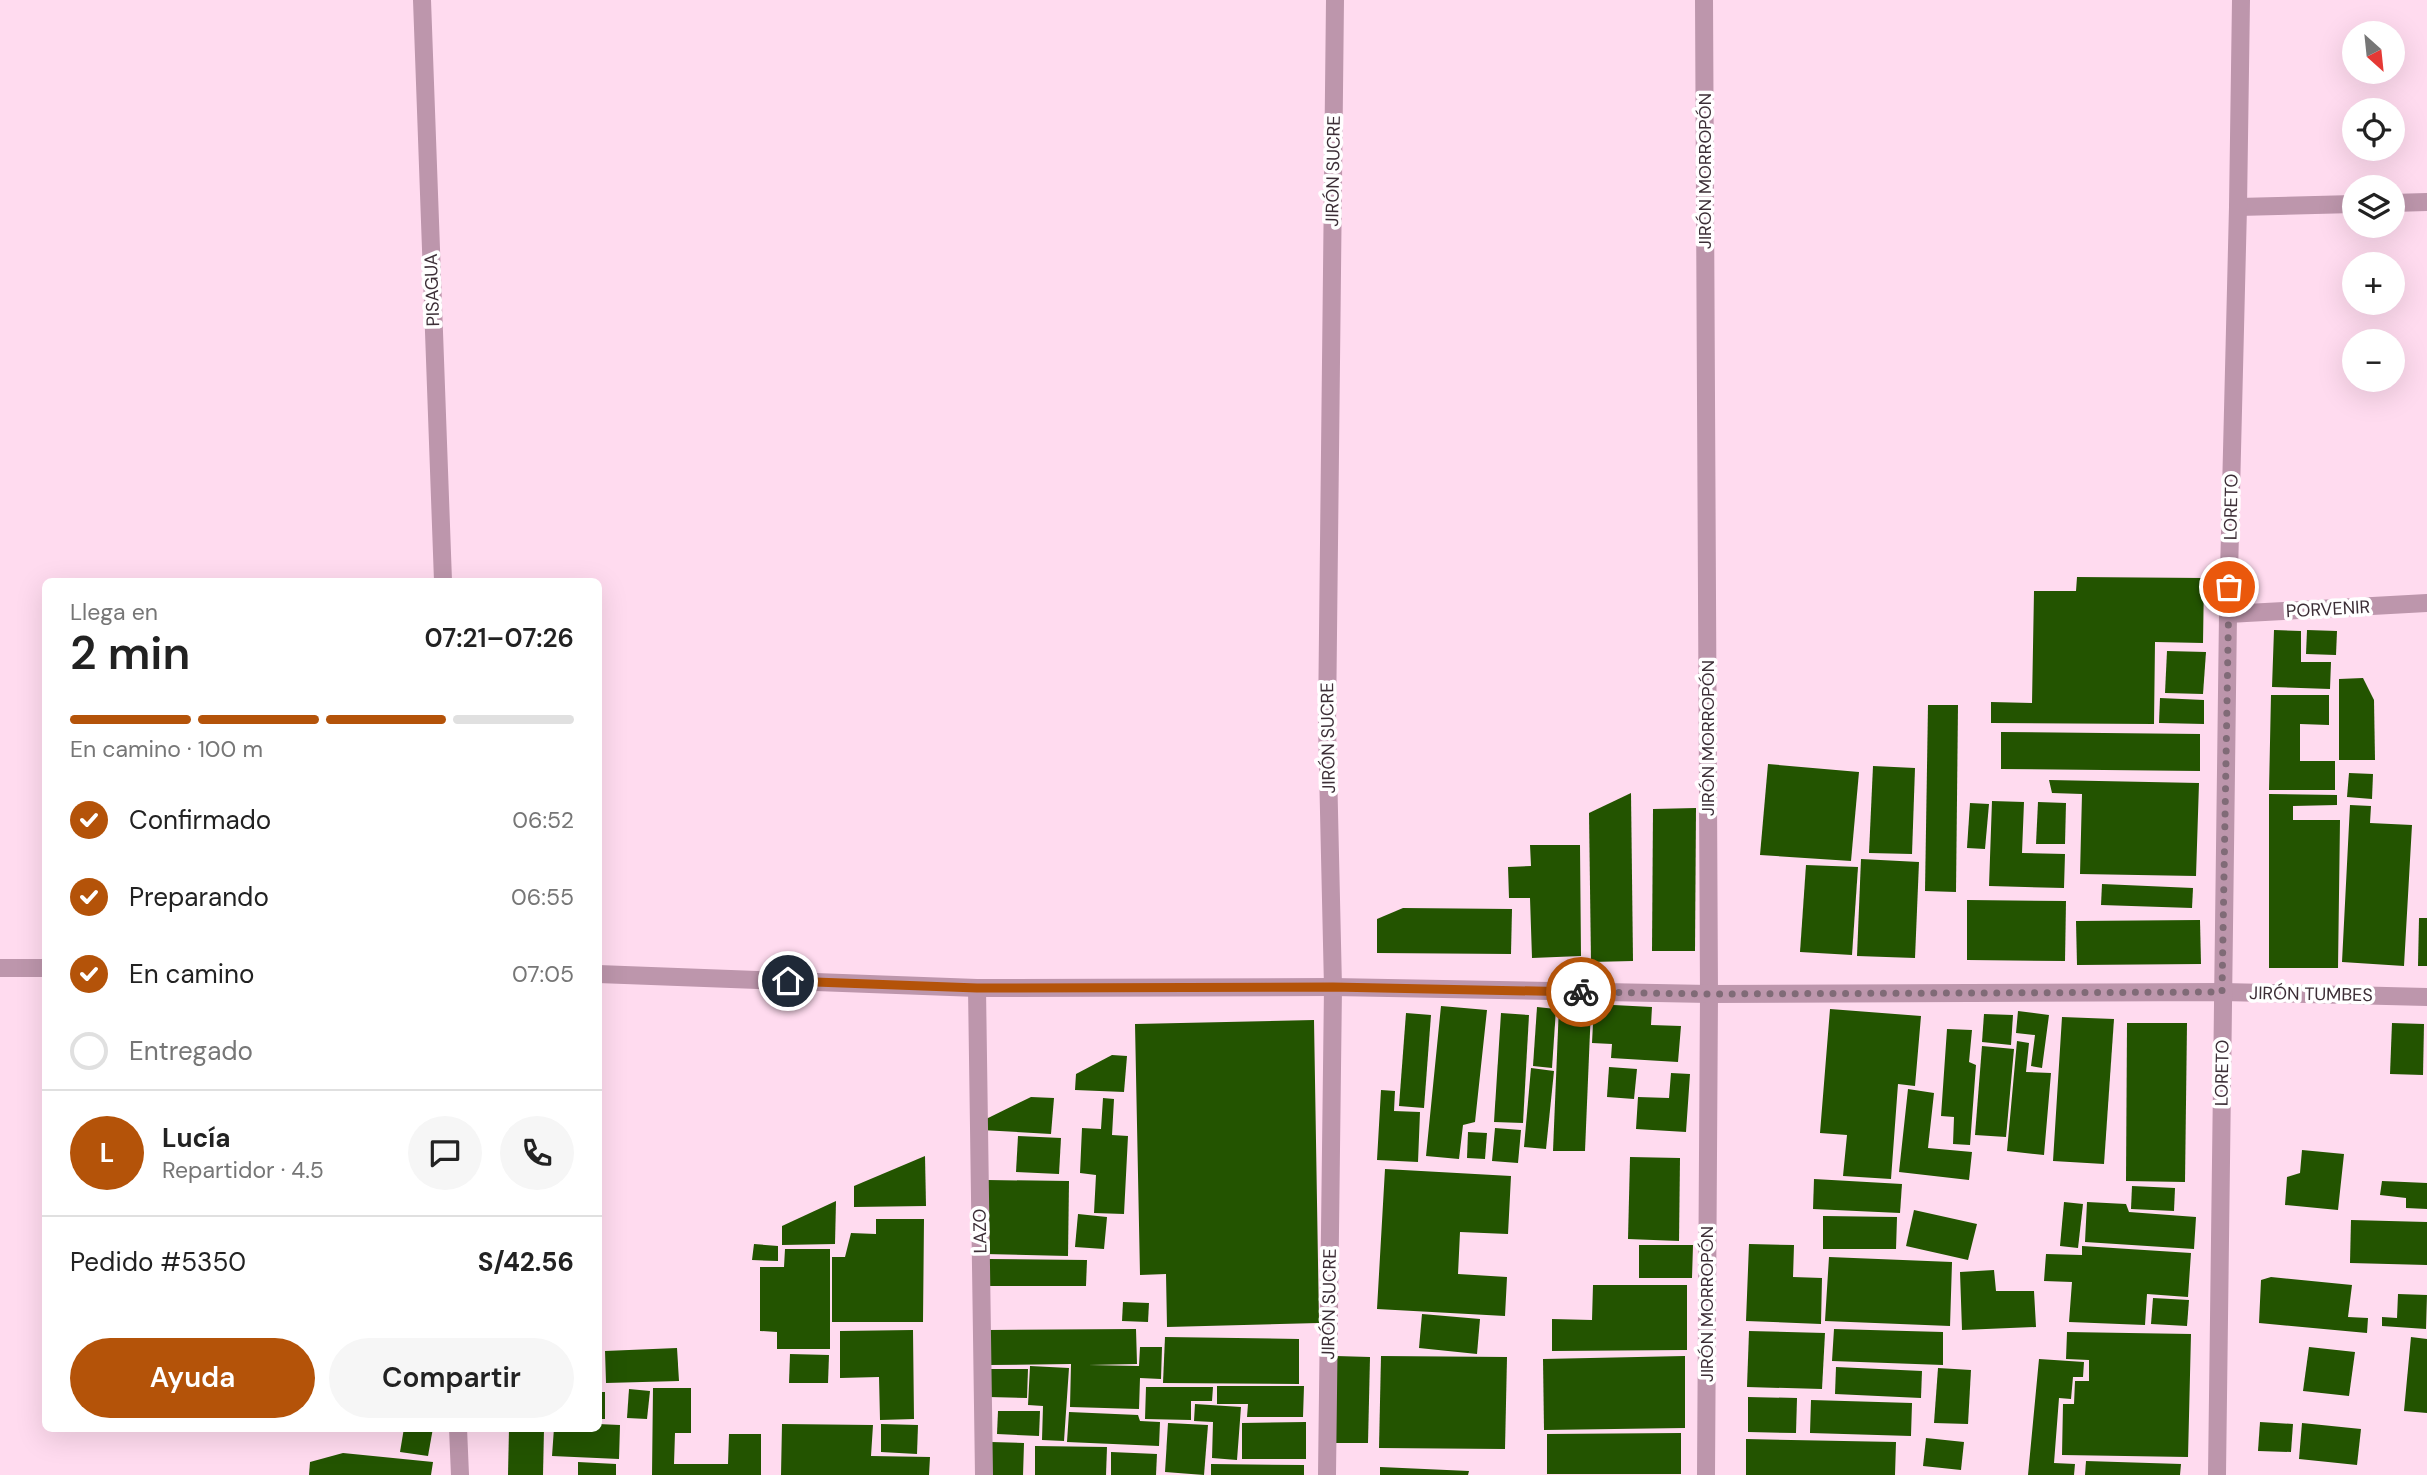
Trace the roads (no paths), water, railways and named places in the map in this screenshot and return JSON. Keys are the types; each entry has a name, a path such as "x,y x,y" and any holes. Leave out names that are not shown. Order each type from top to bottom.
{"street":[{"name":"PISAGUA","path":"422,0 443,578"},
{"name":"JIRÓN SUCRE","path":"1327,1475 1333,987 1327,724 1335,0"},
{"name":"JIRÓN MORROPÓN","path":"1704,0 1709,994 1706,1475"},
{"name":"LORETO","path":"2217,1475 2228,614 2241,0"},
{"path":"2405,203 2427,202"},
{"path":"2238,207 2342,204"},
{"name":"PORVENIR","path":"2228,614 2427,603"},
{"path":"0,968 42,968"},
{"name":"JIRÓN TUMBES","path":"602,974 977,988 1333,987 1709,994 2222,992 2427,997"},
{"name":"LAZO","path":"977,988 984,1475"},
{"path":"458,1432 460,1475"}]}
